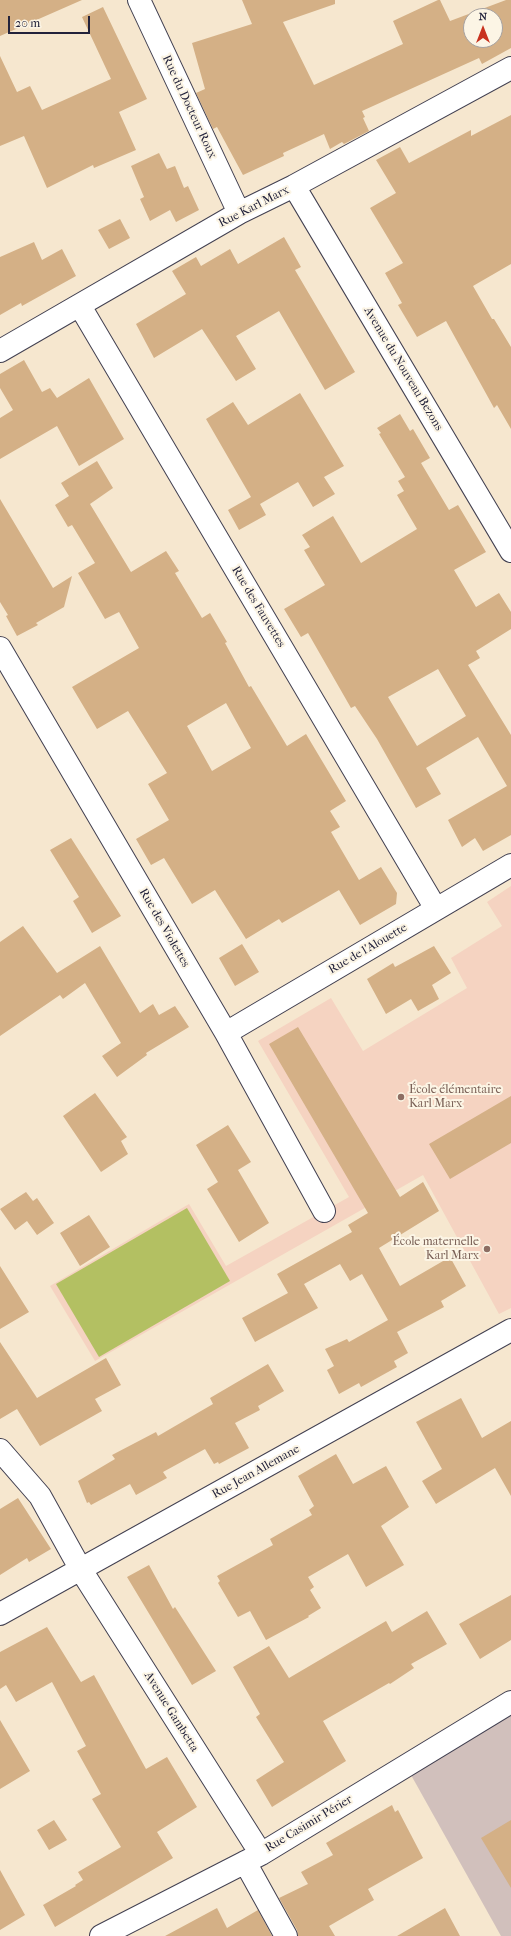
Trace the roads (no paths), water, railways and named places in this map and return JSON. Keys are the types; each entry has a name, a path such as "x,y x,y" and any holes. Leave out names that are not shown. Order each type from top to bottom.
{"street":[{"name":"Rue du Docteur Roux","path":"138,0 239,213"},
{"name":"Rue Karl Marx","path":"0,351 239,213 294,186 511,68"},
{"name":"Avenue du Nouveau Bezons","path":"294,186 511,551"},
{"name":"Rue des Fauvettes","path":"80,306 436,909"},
{"name":"Rue des Violettes","path":"0,648 226,1033 324,1211"},
{"name":"Rue de l'Alouette","path":"226,1033 511,865"},
{"name":"Rue Jean Allemane","path":"0,1614 511,1330"},
{"name":"Avenue Gambetta","path":"0,1450 40,1496 81,1570 253,1858 286,1936"},
{"name":"Rue Casimir Périer","path":"101,1936 253,1858 511,1702"}],"place":[{"name":"École élémentaire Karl Marx","path":"401,1097"},
{"name":"École maternelle Karl Marx","path":"487,1249"}]}
